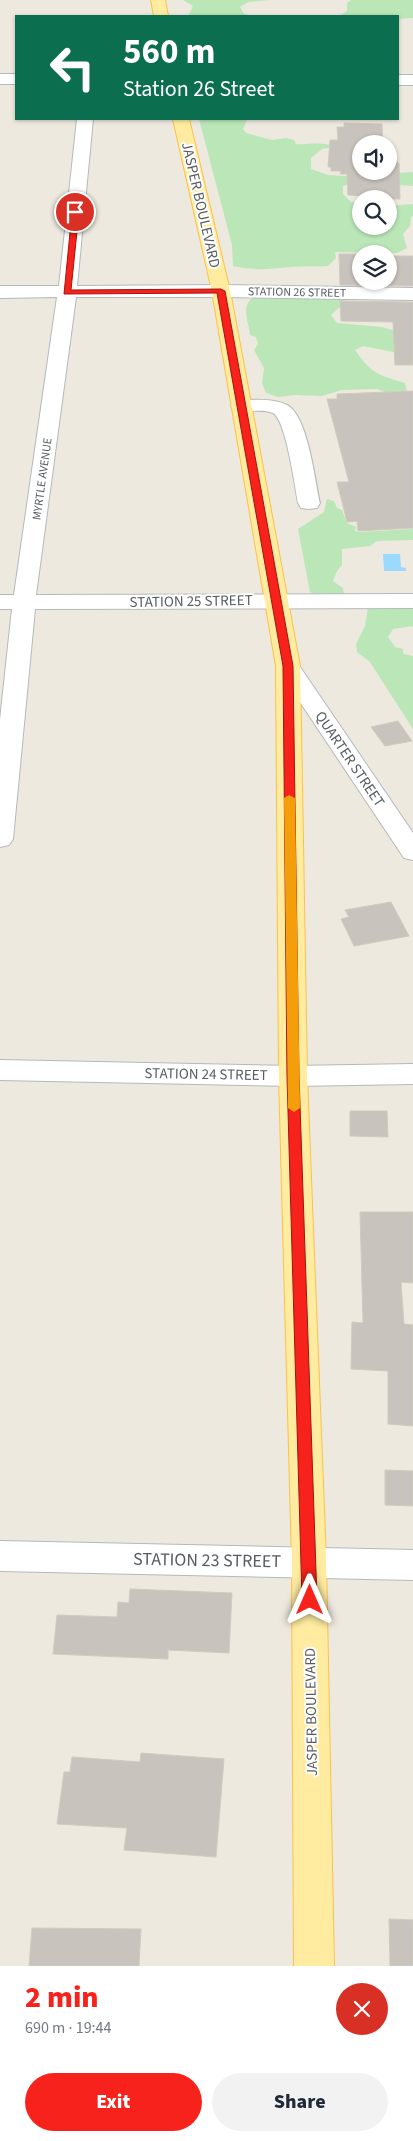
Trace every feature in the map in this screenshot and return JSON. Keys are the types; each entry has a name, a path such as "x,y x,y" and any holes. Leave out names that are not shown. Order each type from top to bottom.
{"main road":[{"path":"158,0 161,15"},
{"name":"JASPER BOULEVARD","path":"182,120 221,291 288,666 293,1076 309,1561 314,1966"}],"street":[{"path":"0,79 15,79"},
{"path":"399,80 413,80"},
{"name":"MYRTLE AVENUE","path":"0,839 24,603 67,292 85,120"},
{"name":"STATION 26 STREET","path":"0,292 221,291 413,294"},
{"path":"241,406 268,406 283,411 292,424 309,503"},
{"name":"STATION 25 STREET","path":"0,602 413,601"},
{"name":"QUARTER STREET","path":"288,666 413,852"},
{"name":"STATION 24 STREET","path":"0,1070 293,1076 413,1074"},
{"name":"STATION 23 STREET","path":"0,1556 309,1561 413,1565"}],"green space":[{"path":"183,0 270,0 248,2 240,7 244,14 250,15 188,15 193,6"},
{"path":"351,0 413,0 413,18 399,19 399,15 341,15 347,11 347,3"},
{"path":"199,120 247,120 243,129 246,133 272,140 286,138 294,140 296,144 330,145 334,147 322,149 311,158 311,169 328,175 352,176 352,180 397,180 397,173 413,172 413,186 358,182 343,186 343,194 352,202 352,235 397,235 397,205 413,204 413,216 411,217 410,226 403,234 407,248 397,253 397,245 352,245 352,252 335,252 336,258 328,266 248,269 233,266 232,245"},
{"path":"325,296 352,302 341,306 331,315 337,323 382,327 396,331 413,352 393,352 363,346 355,350 371,369 388,378 405,383 407,392 385,392 377,389 342,390 322,396 296,395 278,397 266,393 262,383 264,368 254,350 258,344 256,337 250,335 247,320 246,310 249,301 253,297"},
{"path":"327,499 334,501 337,508 342,510 347,523 356,527 355,531 413,529 413,540 377,541 370,546 342,549 342,565 333,581 343,588 344,595 322,597 310,592 298,529 324,512"},
{"path":"413,604 413,626 393,629 388,637 395,647 403,649 403,654 413,656 413,729 370,662 357,652 356,644 365,626 368,607"}],"water":[{"path":"383,554 400,554 401,567 406,568 406,571 384,571"}],"building":[{"path":"344,123 382,124 383,135 352,135 352,180 397,180 397,163 399,163 400,199 397,199 397,190 352,190 352,195 348,195 347,174 340,174 341,171 331,171 331,167 328,167 330,140 338,140 337,127 344,127"},
{"path":"339,254 352,254 352,285 340,285"},
{"path":"397,256 413,256 413,286 397,286"},
{"path":"340,301 413,302 413,365 395,365 393,322 341,321"},
{"path":"413,391 413,528 358,531 357,521 347,522 337,482 349,482 327,399 337,399 337,394"},
{"path":"398,721 412,741 385,746 371,727"},
{"path":"391,902 409,936 354,946 341,919 349,917 345,910"},
{"path":"350,1111 387,1111 388,1137 350,1136"},
{"path":"360,1212 413,1212 413,1283 401,1282 404,1324 413,1325 413,1426 388,1424 388,1371 351,1369 352,1322 363,1323"},
{"path":"385,1470 413,1471 413,1506 385,1505"},
{"path":"130,1589 232,1593 229,1653 168,1650 168,1659 53,1654 57,1615 117,1617 118,1602 129,1603"},
{"path":"141,1753 224,1759 216,1857 124,1850 127,1828 57,1824 64,1772 70,1772 72,1757 140,1762"},
{"path":"389,1919 413,1920 413,1966 390,1966"},
{"path":"32,1928 141,1929 139,1966 29,1966"}],"slow traffic":[{"path":"289,798 294,1108"}],"route":[{"path":"75,212 67,292 221,291 288,666 293,1076 310,1600"}]}
